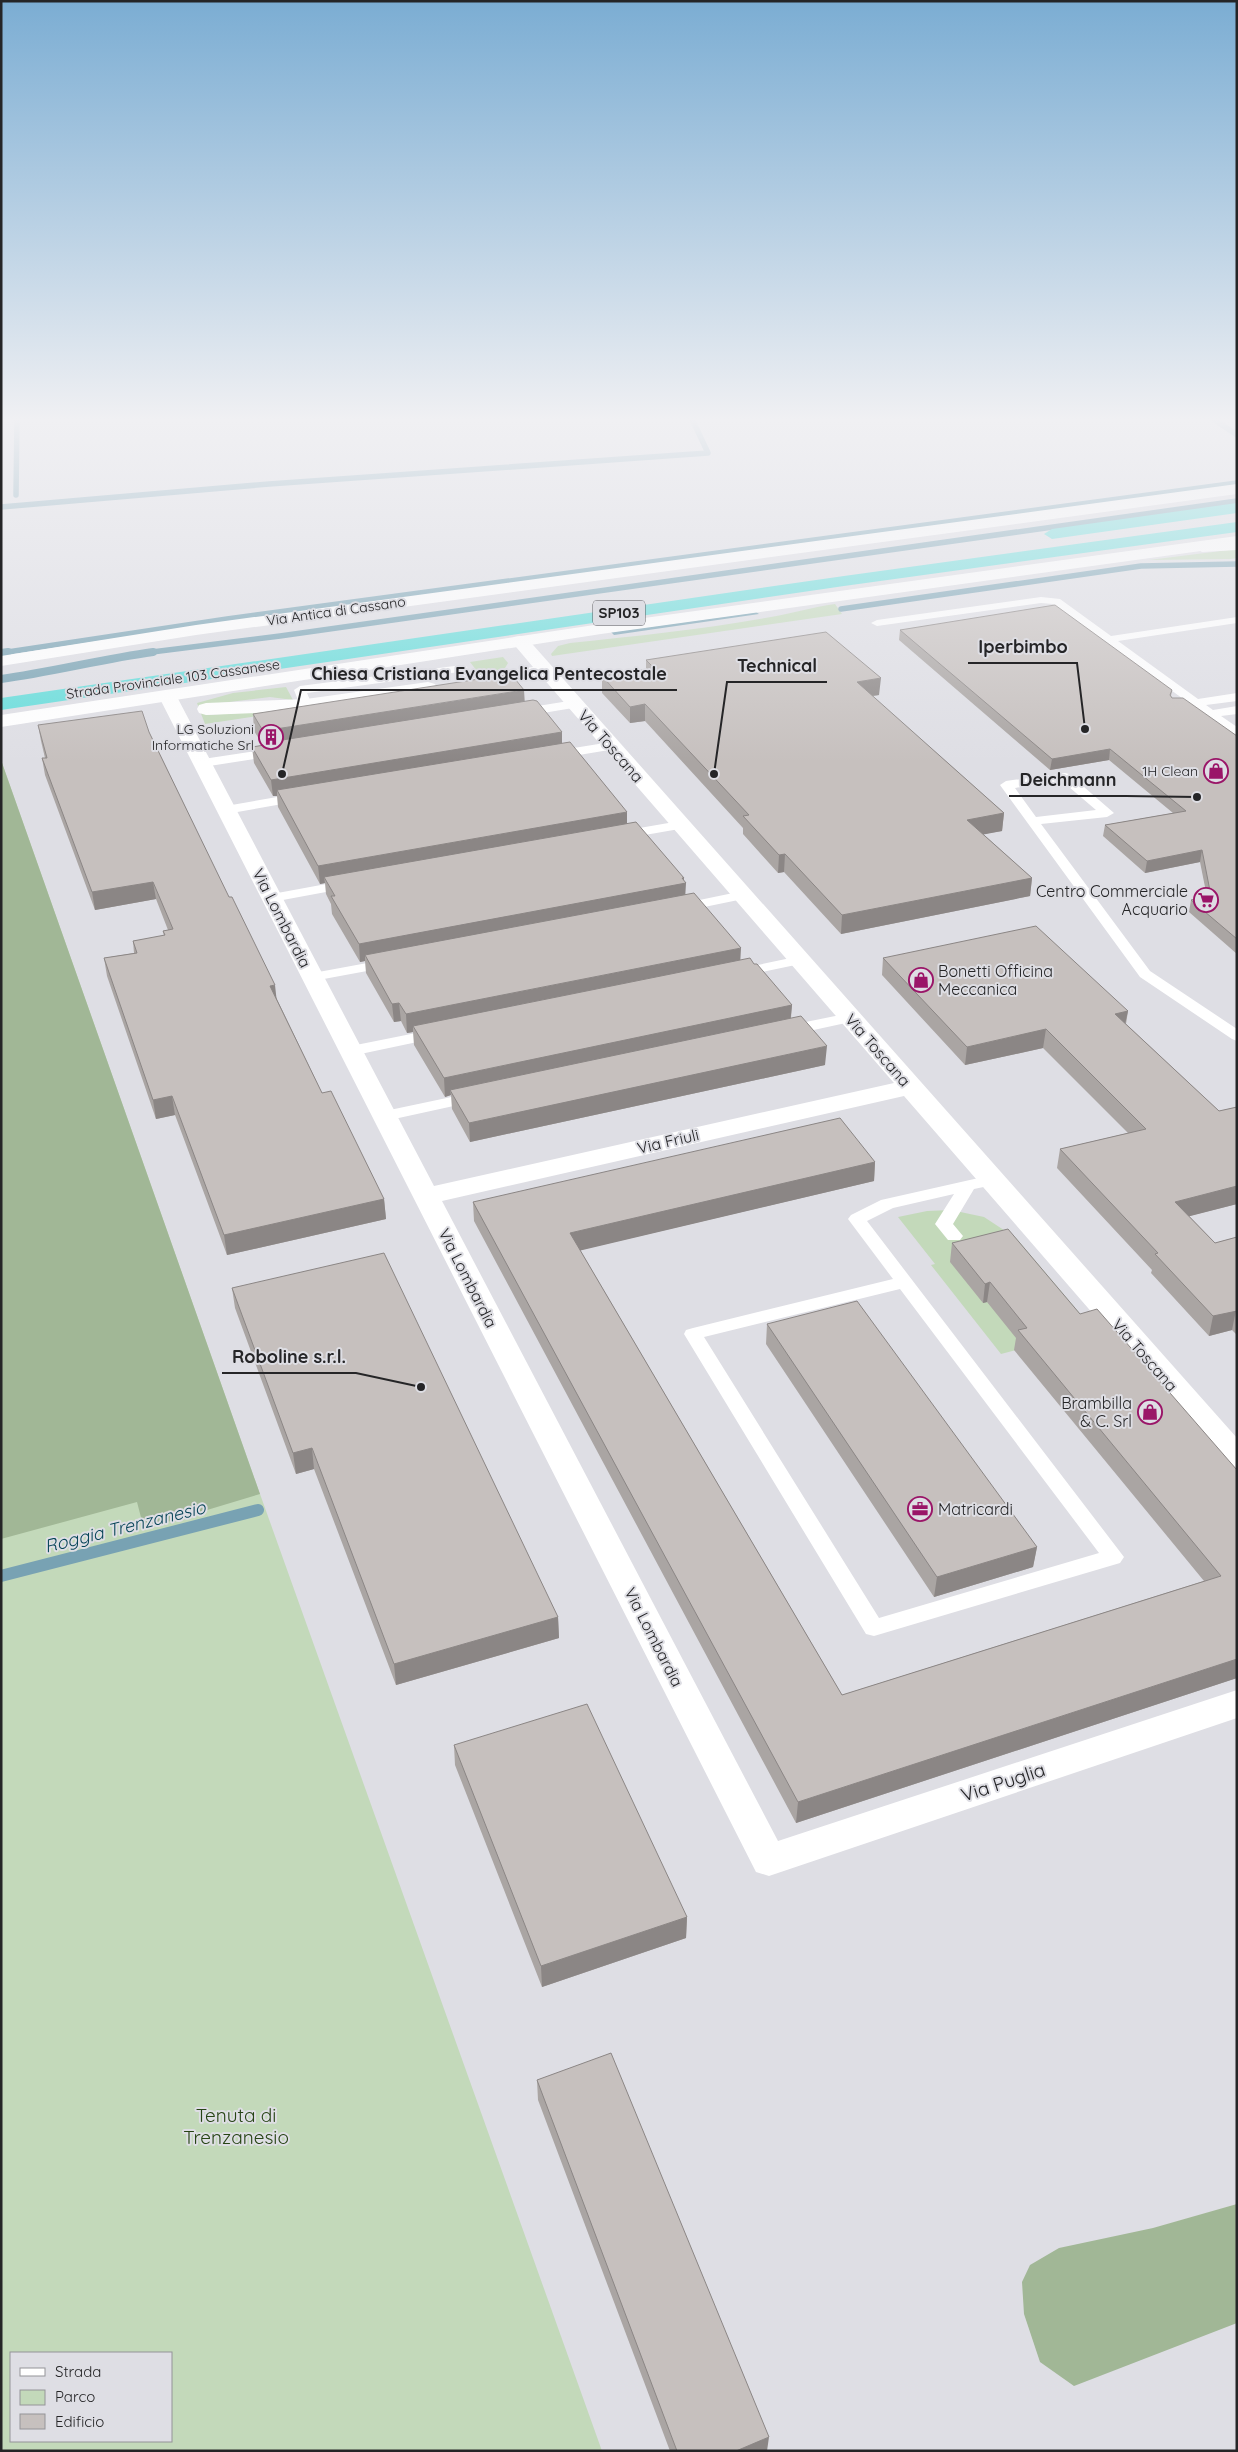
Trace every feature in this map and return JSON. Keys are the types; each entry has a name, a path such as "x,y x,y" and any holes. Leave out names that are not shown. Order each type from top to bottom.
{"highway":[{"path":"1041,536 1059,533"},
{"name":"Strada Provinciale 103 Cassanese","path":"1,689 829,570 1100,533"},
{"name":"Strada Provinciale 103 Cassanese","path":"1,704 834,582 1190,533"},
{"name":"SP103","path":"829,570 935,553"}],"street":[{"name":"Via Antica di Cassano","path":"1,661 196,630 909,533"},
{"path":"1172,550 1237,541"},
{"name":"SP103","path":"1,721 520,641 1172,550"},
{"name":"Via Toscana","path":"520,641 1237,1459"},
{"path":"206,709 306,704 546,671"},
{"name":"Via Lombardia","path":"167,695 769,1860"},
{"name":"Via Friuli","path":"426,1196 910,1086"},
{"name":"Via Puglia","path":"769,1860 1237,1704"}],"lane":[{"path":"1172,550 1237,547"},
{"path":"877,623 1046,599 1062,604 1237,733"},
{"path":"1110,640 1237,620"},
{"path":"1176,706 1237,689"},
{"path":"1192,700 1237,697"},
{"path":"509,715 575,704"},
{"path":"1211,714 1237,710"},
{"path":"544,757 611,746"},
{"path":"203,763 284,750"},
{"path":"1033,821 1106,813 1065,776 1006,785 1145,974 1237,1036"},
{"path":"226,810 309,796"},
{"path":"611,837 680,825"},
{"path":"272,898 366,881"},
{"path":"662,911 743,895"},
{"path":"727,975 800,960"},
{"path":"313,978 399,961"},
{"path":"775,1033 850,1018"},
{"path":"351,1051 447,1032"},
{"path":"384,1116 492,1093"},
{"path":"904,1282 693,1334 874,1628 1113,1557 857,1220 887,1204 992,1180"},
{"path":"954,1236 944,1224 967,1186"}],"green space":[{"path":"1237,549 1237,558 1231,559 1149,560"},
{"path":"835,604 842,614 552,656 551,654 558,646 570,643 721,625"},
{"path":"503,657 508,663 505,668 480,675 470,662"},
{"path":"286,687 293,700 270,697 204,705 207,715 304,709 205,724 197,703 233,693"},
{"name":"Tenuta di Trenzanesio","path":"1,760 260,1494 602,2451 1,2451"},
{"path":"1,760 260,1494 144,1529 137,1502 1,1539"},
{"path":"951,1210 984,1217 1016,1238 1093,1329 1001,1354 931,1265 935,1264 898,1217 927,1211"},
{"path":"1237,2204 1237,2323 1074,2386 1040,2362 1024,2314 1022,2282 1030,2265 1059,2248 1153,2228"}],"water":[{"path":"756,612 759,614 614,635 611,632"}],"building":[{"path":"1055,605 1172,690 1170,695 1172,698 1183,698 1237,736 1237,939 1191,900 1211,896 1202,850 1147,861 1105,825 1186,811 1110,749 1052,759 900,630"},
{"path":"826,632 881,678 857,682 1004,813 967,820 1032,878 842,915 785,854 779,855 743,816 749,815 645,704 630,707 602,676 654,668 646,660"},
{"path":"511,674 524,690 263,731 253,714"},
{"path":"533,700 537,701 562,732 271,780 252,747 271,744 270,742"},
{"path":"142,711 149,732 229,897 232,897 275,985 270,986 322,1093 331,1091 384,1199 224,1235 172,1096 153,1100 104,958 137,953 133,941 165,935 163,931 173,929 153,882 92,892 42,758 47,758 38,725"},
{"path":"570,742 627,812 318,866 277,790"},
{"path":"636,822 684,878 682,878 686,883 359,944 331,896 335,896 324,877"},
{"path":"694,893 741,948 406,1014 399,1003 392,1004 365,955"},
{"path":"1036,926 1128,1011 1115,1014 1219,1111 1237,1107 1237,1186 1175,1202 1215,1243 1237,1237 1237,1311 1213,1316 1155,1254 1158,1253 1060,1149 1146,1129 1046,1029 967,1047 883,958"},
{"path":"750,958 792,1005 444,1078 413,1026"},
{"path":"801,1016 827,1046 469,1123 450,1090"},
{"path":"840,1118 875,1162 570,1233 842,1695 1221,1576 1018,1330 1027,1328 990,1282 985,1284 952,1243 1008,1229 1080,1314 1097,1309 1237,1470 1237,1659 798,1802 473,1202"},
{"path":"384,1253 558,1617 394,1664 312,1448 293,1453 232,1288"},
{"path":"857,1301 1037,1547 937,1577 767,1324"},
{"path":"587,1704 687,1917 541,1966 454,1745"},
{"path":"611,2053 769,2437 736,2451 677,2451 537,2080"}],"waterway":[{"path":"8,652 1,653 227,619 863,533"},
{"path":"144,653 280,636 1007,533"},
{"name":"Roggia Trenzanesio","path":"841,609 1141,566 1237,564"},
{"path":"1,679 153,652"},
{"name":"Roggia Trenzanesio","path":"1,1576 258,1510"}],"place":[{"name":"Iperbimbo","path":"1085,729"},
{"name":"LG Soluzioni Informatiche Srl","path":"271,737"},
{"name":"1H Clean","path":"1216,771"},
{"name":"Chiesa Cristiana Evangelica Pentecostale","path":"282,774"},
{"name":"Technical","path":"714,774"},
{"name":"Deichmann","path":"1197,797"},
{"name":"Centro Commerciale Acquario","path":"1206,900"},
{"name":"Bonetti Officina Meccanica","path":"921,980"},
{"name":"Roboline s.r.l.","path":"421,1387"},
{"name":"Brambilla & C. Srl","path":"1150,1412"},
{"name":"Matricardi","path":"920,1509"}]}
